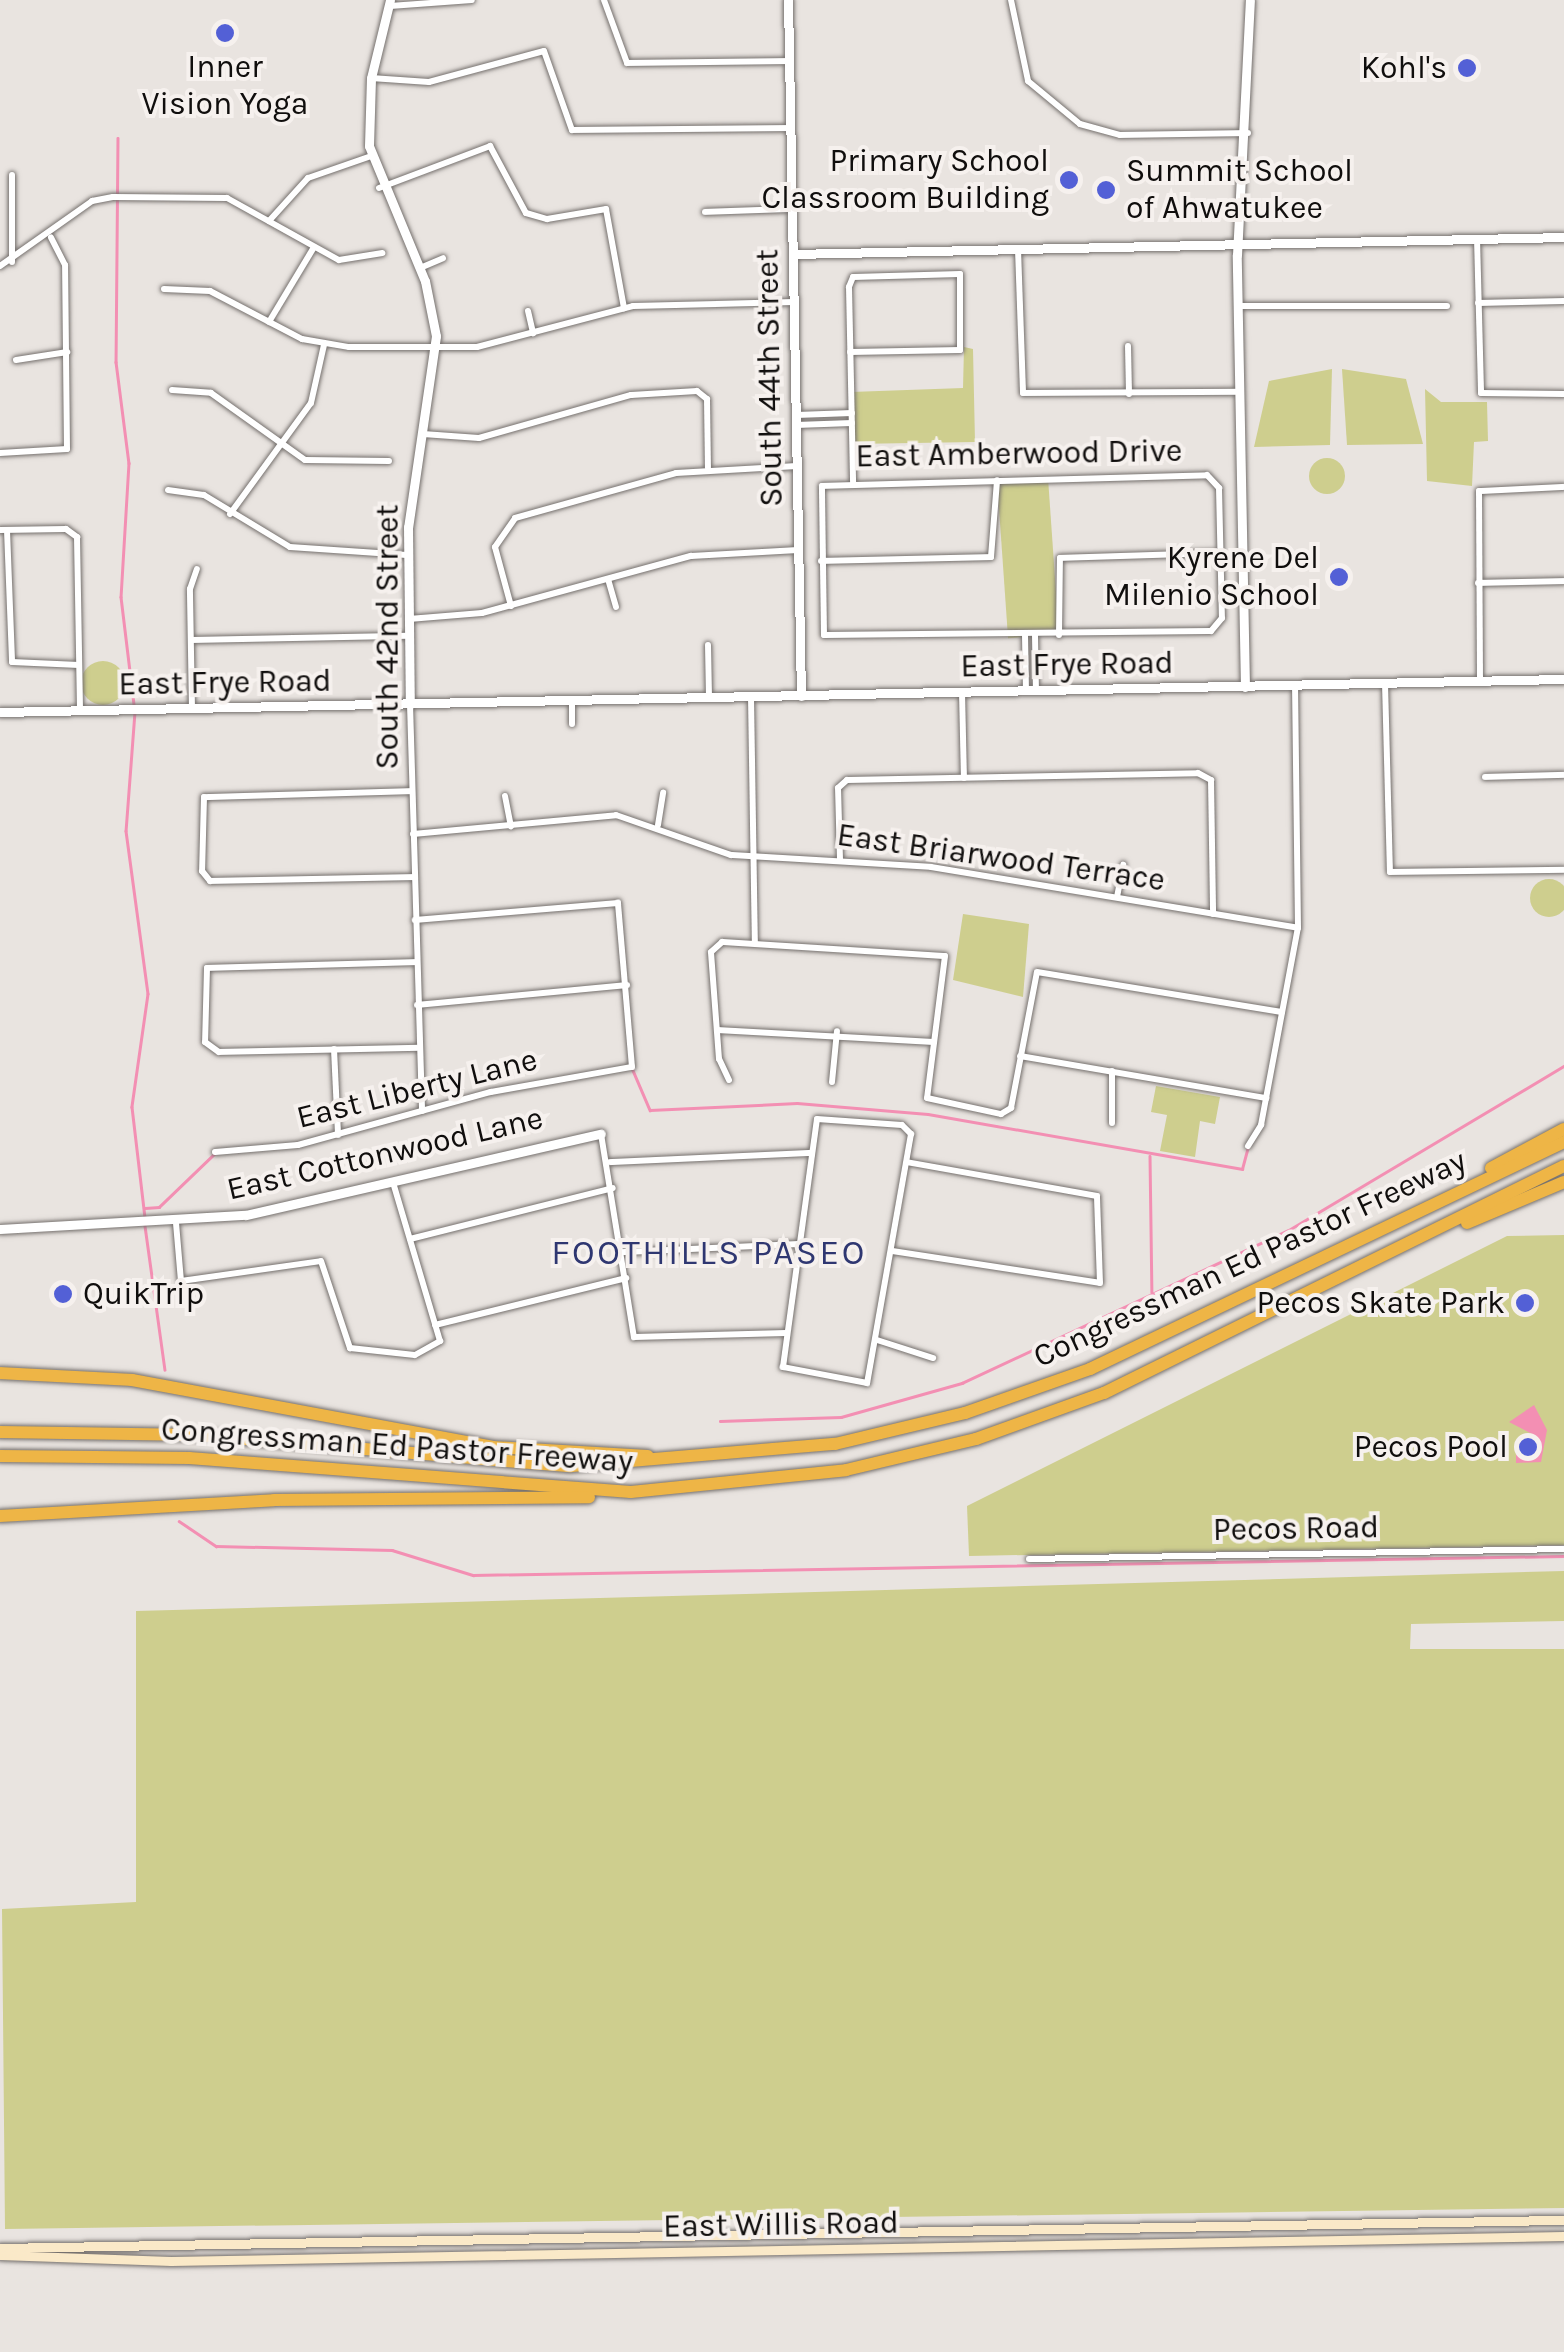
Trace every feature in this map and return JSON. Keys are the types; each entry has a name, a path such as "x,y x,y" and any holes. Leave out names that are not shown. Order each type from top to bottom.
{"highway":[{"path":"1368,1234 1564,1129"},
{"name":"Congressman Ed Pastor Freeway","path":"6,1432 212,1435 544,1465 730,1458 888,1434 1040,1388 1564,1142"},
{"name":"Congressman Ed Pastor Freeway","path":"6,1456 202,1459 631,1492 806,1477 1002,1431 1153,1372 1564,1166"},
{"path":"1382,1258 1564,1182"},
{"path":"0,1373 132,1380 492,1447 730,1458"},
{"path":"0,1516 631,1492"}],"main road":[{"name":"East Willis Road","path":"0,2252 1564,2220"},
{"path":"948,2232 948,2248"},
{"name":"East Willis Road","path":"0,2252 948,2248 1564,2236"}],"street":[{"path":"390,3 472,0"},
{"path":"604,0 626,63 789,61"},
{"name":"South 44th Street","path":"788,0 801,696"},
{"path":"1011,0 1019,63 1060,112 1120,135 1248,132"},
{"path":"1244,687 1238,244 1248,132 1250,0"},
{"name":"South 42nd Street","path":"390,3 371,78 371,156 379,188 420,268 436,348 407,555 417,1048 422,1111"},
{"path":"371,78 429,82 544,51 572,130 790,128"},
{"path":"379,188 490,146 526,213 606,209 624,308"},
{"path":"269,221 298,185 371,156"},
{"path":"12,174 12,262"},
{"path":"290,177 298,185"},
{"path":"0,266 50,237 87,204 124,197 217,196 350,262 382,253"},
{"path":"705,212 792,210"},
{"path":"0,453 68,449 64,266 50,237"},
{"path":"792,254 1564,237"},
{"path":"1477,238 1480,393 1564,394"},
{"path":"269,322 314,247"},
{"path":"1018,249 1023,394 1240,392"},
{"path":"420,268 443,258"},
{"path":"850,352 964,347 960,274 853,277 850,352 853,483"},
{"path":"164,289 210,291 324,346 436,348 533,333 624,308 794,302"},
{"path":"1478,303 1564,301"},
{"path":"1238,306 1447,306"},
{"path":"528,311 533,333"},
{"path":"230,514 311,403 324,346"},
{"path":"1128,346 1129,394"},
{"path":"16,360 66,352"},
{"path":"172,390 211,393 282,444 318,464 389,461"},
{"path":"423,434 479,438 631,395 704,393 708,469"},
{"path":"796,420 852,413"},
{"path":"825,414 825,424"},
{"path":"796,420 852,424"},
{"path":"510,606 495,547 507,522 708,469 797,466"},
{"name":"East Amberwood Drive","path":"821,561 822,486 997,480 1216,479 1220,553"},
{"path":"997,480 997,553 821,561 824,635 1036,635 1059,634 1219,627 1220,553 1060,558 1059,634"},
{"path":"1480,680 1479,491 1564,487"},
{"path":"168,490 194,491 230,514 305,551 407,555"},
{"path":"80,665 12,662 4,530 74,532 80,665 80,711"},
{"path":"408,619 510,606 707,553 799,550"},
{"path":"192,709 190,640 198,569"},
{"path":"608,579 616,607"},
{"path":"1478,583 1564,581"},
{"path":"1025,635 1031,691"},
{"path":"1031,691 1036,635"},
{"path":"190,640 408,636"},
{"path":"708,645 709,698"},
{"path":"1025,663 1036,663"},
{"name":"East Frye Road","path":"0,712 1564,679"},
{"path":"1385,683 1390,872 1564,870"},
{"path":"1248,1146 1266,1098 1298,928 1295,686"},
{"path":"962,692 964,778"},
{"path":"751,697 755,942"},
{"path":"572,700 572,724"},
{"path":"840,859 840,782 1207,774 1213,914"},
{"path":"1486,778 1564,775"},
{"path":"412,791 204,797 204,878 414,877"},
{"path":"658,825 663,792"},
{"path":"505,796 511,826"},
{"name":"East Briarwood Terrace","path":"413,834 511,826 581,814 658,825 698,843 755,856 840,859 1117,897 1298,928"},
{"path":"694,854 698,843"},
{"path":"1117,897 1123,865"},
{"path":"415,920 618,903 628,984 416,1005"},
{"path":"728,1080 717,1030 714,945 755,942 945,956 927,1098 1009,1112 1037,972 1282,1012"},
{"path":"416,962 207,968 209,1050 417,1048"},
{"name":"East Liberty Lane","path":"215,1152 338,1135 422,1111 632,1067 628,984"},
{"path":"717,1030 837,1032 934,1042"},
{"path":"832,1082 837,1032"},
{"path":"334,1049 338,1135"},
{"path":"1020,1056 1266,1098"},
{"path":"1112,1072 1112,1123"},
{"path":"817,1120 909,1128 907,1162 867,1383 783,1366 812,1153 817,1120"},
{"path":"602,1134 610,1162 638,1340 786,1333"},
{"name":"East Cottonwood Lane","path":"0,1229 176,1223 393,1182 602,1134"},
{"path":"610,1162 812,1153"},
{"path":"892,1250 1100,1283 1098,1196 907,1162"},
{"path":"176,1223 182,1281 321,1261 350,1348 408,1356 439,1346 393,1182"},
{"path":"410,1238 613,1188"},
{"path":"622,1252 802,1244"},
{"path":"435,1325 626,1278"},
{"path":"877,1340 934,1358"},
{"name":"Pecos Road","path":"1030,1559 1564,1549"}],"green space":[{"path":"964,347 973,349 975,442 852,444 851,392 963,388"},
{"path":"1332,369 1330,445 1254,447 1269,381"},
{"path":"1342,369 1406,379 1423,444 1347,445"},
{"path":"1425,389 1441,402 1487,402 1488,441 1474,442 1472,486 1427,481"},
{"path":"1327,458 1340,463 1345,476 1340,489 1327,494 1314,489 1309,476 1314,463"},
{"path":"1048,478 1059,635 1008,638 997,482"},
{"path":"103,661 119,667 125,683 119,699 103,705 87,699 81,683 87,667"},
{"path":"1549,879 1563,884 1568,898 1563,912 1549,917 1535,912 1530,898 1535,884"},
{"path":"963,914 1029,924 1023,997 953,980"},
{"path":"1156,1086 1220,1097 1215,1124 1200,1121 1195,1157 1160,1151 1167,1115 1151,1112"},
{"path":"1564,1235 1564,1545 969,1556 967,1506 1507,1236"},
{"path":"1564,1571 1564,1621 1411,1624 1410,1649 1564,1649 1564,2208 5,2229 2,1909 136,1902 136,1611"}],"shaded area":[{"path":"1534,1405 1547,1430 1541,1462 1516,1463 1516,1440 1536,1436 1509,1422"}],"waterway":[{"path":"118,138 116,362 129,463 121,597 134,704"},
{"path":"135,712 126,831 148,994 132,1107 145,1218"},
{"path":"720,1421 841,1417 962,1383 1287,1231 1564,1066"},
{"path":"632,1068 650,1110 797,1103 928,1114 1242,1169 1248,1147"},
{"path":"145,1208 159,1207 214,1154"},
{"path":"1150,1156 1152,1292"},
{"path":"145,1226 165,1370"},
{"path":"179,1521 216,1546 392,1550 473,1575 1564,1556"}],"place":[{"name":"Inner Vision Yoga","path":"225,33"},
{"name":"Kohl's","path":"1467,68"},
{"name":"Primary School Classroom Building","path":"1069,180"},
{"name":"Summit School of Ahwatukee","path":"1106,190"},
{"name":"Kyrene Del Milenio School","path":"1339,577"},
{"name":"QuikTrip","path":"63,1294"},
{"name":"Pecos Skate Park","path":"1525,1303"},
{"name":"Pecos Pool","path":"1528,1447"}],"district":[{"name":"FOOTHILLS PASEO","path":"709,1253"}]}
